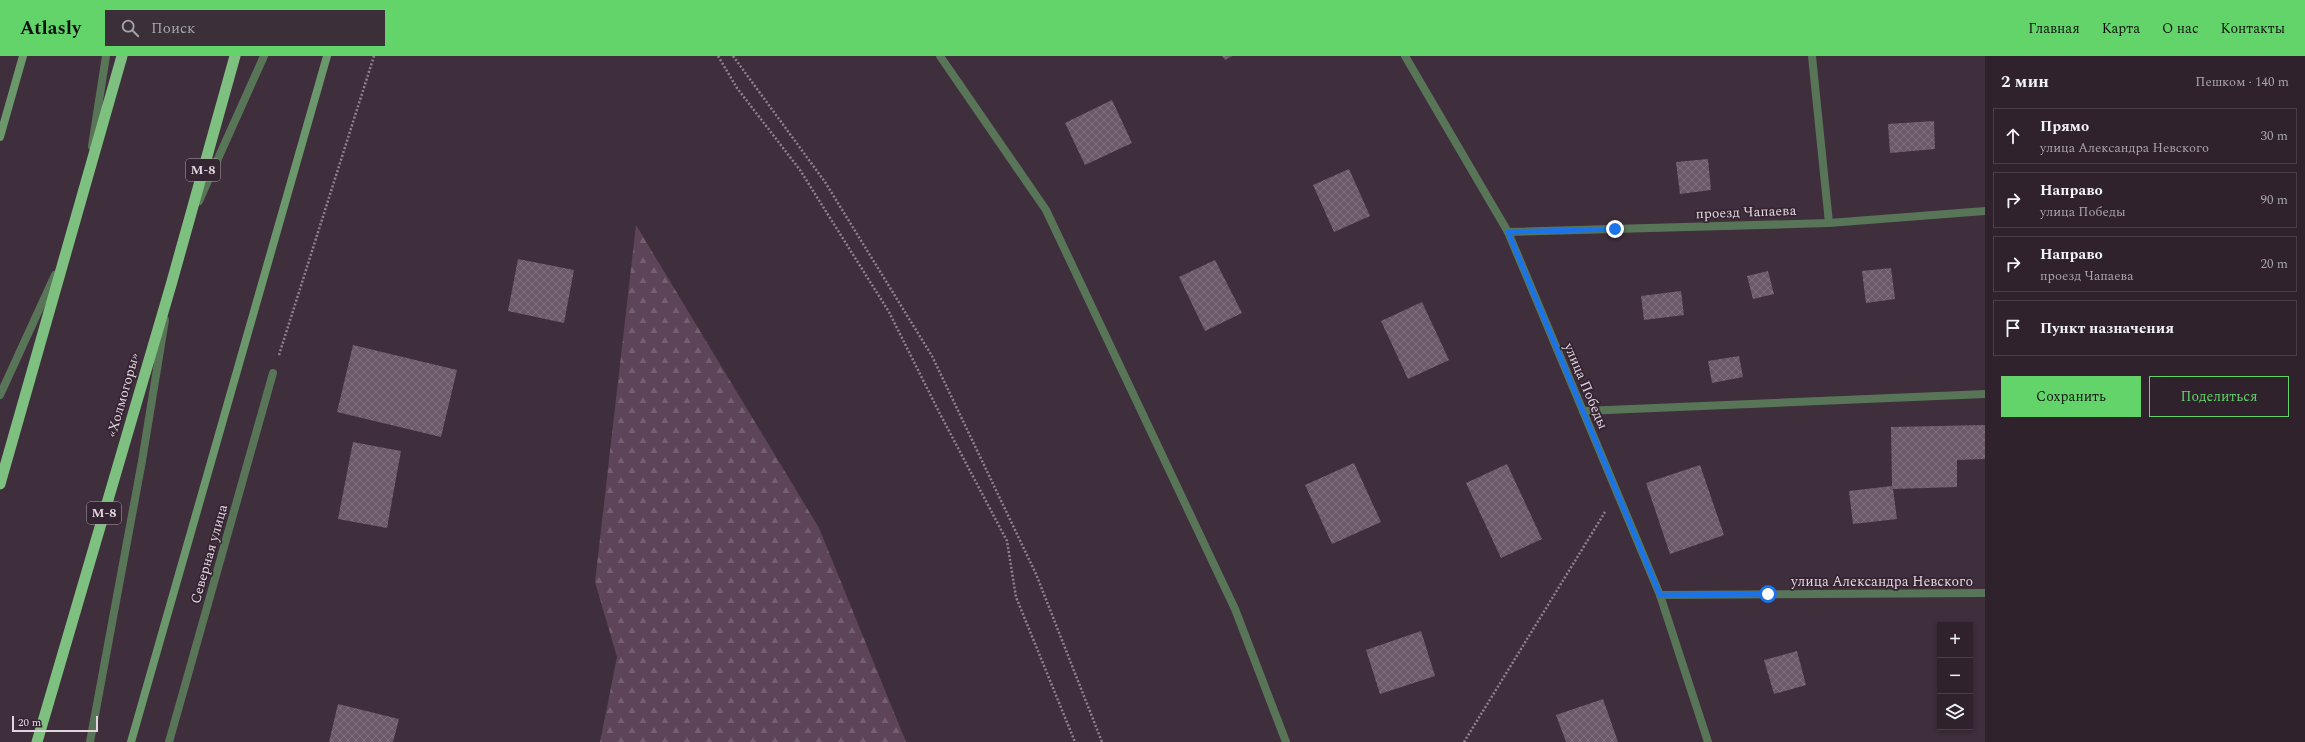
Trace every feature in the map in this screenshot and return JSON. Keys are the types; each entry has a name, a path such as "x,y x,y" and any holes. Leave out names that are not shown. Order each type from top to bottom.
{"highway":[{"path":"0,484 122,56"},
{"name":"«Холмогоры»","path":"36,742 171,285 235,56"}],"main road":[{"path":"0,137 23,56"},
{"path":"131,742 327,56"}],"street":[{"path":"86,183 106,56"},
{"path":"187,227 264,56"},
{"path":"940,56 1046,210 1234,610 1286,742"},
{"name":"улица Победы","path":"1405,56 1508,232 1660,595 1708,742"},
{"path":"1812,56 1829,223"},
{"name":"проезд Чапаева","path":"1508,232 1829,223 1985,211"},
{"path":"0,395 66,251"},
{"path":"90,742 142,461 171,285"},
{"name":"Северная улица","path":"169,742 274,373"},
{"path":"1583,412 1985,394"},
{"name":"улица Александра Невского","path":"1660,595 1985,593"}],"path":[{"path":"274,373 374,56"},
{"path":"718,56 738,88 800,170 889,312 938,412 1007,541 1016,597 1075,742"},
{"path":"733,56 825,182 932,356 1036,574 1102,742"},
{"path":"1464,742 1617,493"}],"green space":[{"path":"636,225 819,528 906,742 600,742 617,657 595,582"}],"building":[{"path":"1222,56 1232,56 1225,60"},
{"path":"1112,100 1132,143 1085,165 1065,123"},
{"path":"1934,121 1935,149 1890,153 1888,124"},
{"path":"1708,159 1711,190 1680,194 1676,162"},
{"path":"1349,169 1370,216 1334,232 1313,185"},
{"path":"518,259 574,270 564,323 508,311"},
{"path":"1215,260 1242,313 1205,331 1179,277"},
{"path":"1891,268 1895,299 1866,303 1862,271"},
{"path":"1768,271 1774,294 1753,299 1747,276"},
{"path":"1681,291 1684,315 1644,320 1641,296"},
{"path":"1422,302 1449,360 1408,379 1381,321"},
{"path":"353,345 457,370 441,437 337,412"},
{"path":"1739,356 1743,377 1712,383 1708,361"},
{"path":"1985,425 1985,459 1957,460 1957,487 1893,489 1897,519 1853,524 1849,491 1892,486 1891,427"},
{"path":"353,442 401,451 387,528 338,519"},
{"path":"1354,463 1381,522 1332,544 1305,485"},
{"path":"1507,464 1542,539 1501,558 1466,483"},
{"path":"1700,465 1724,535 1670,554 1646,483"},
{"path":"1421,631 1435,676 1380,694 1366,650"},
{"path":"1797,651 1806,685 1774,694 1764,660"},
{"path":"1603,699 1618,742 1566,742 1556,715"},
{"path":"338,704 399,719 393,742 329,742"}],"route":[{"path":"1615,229 1508,232 1660,595 1768,594"}]}
